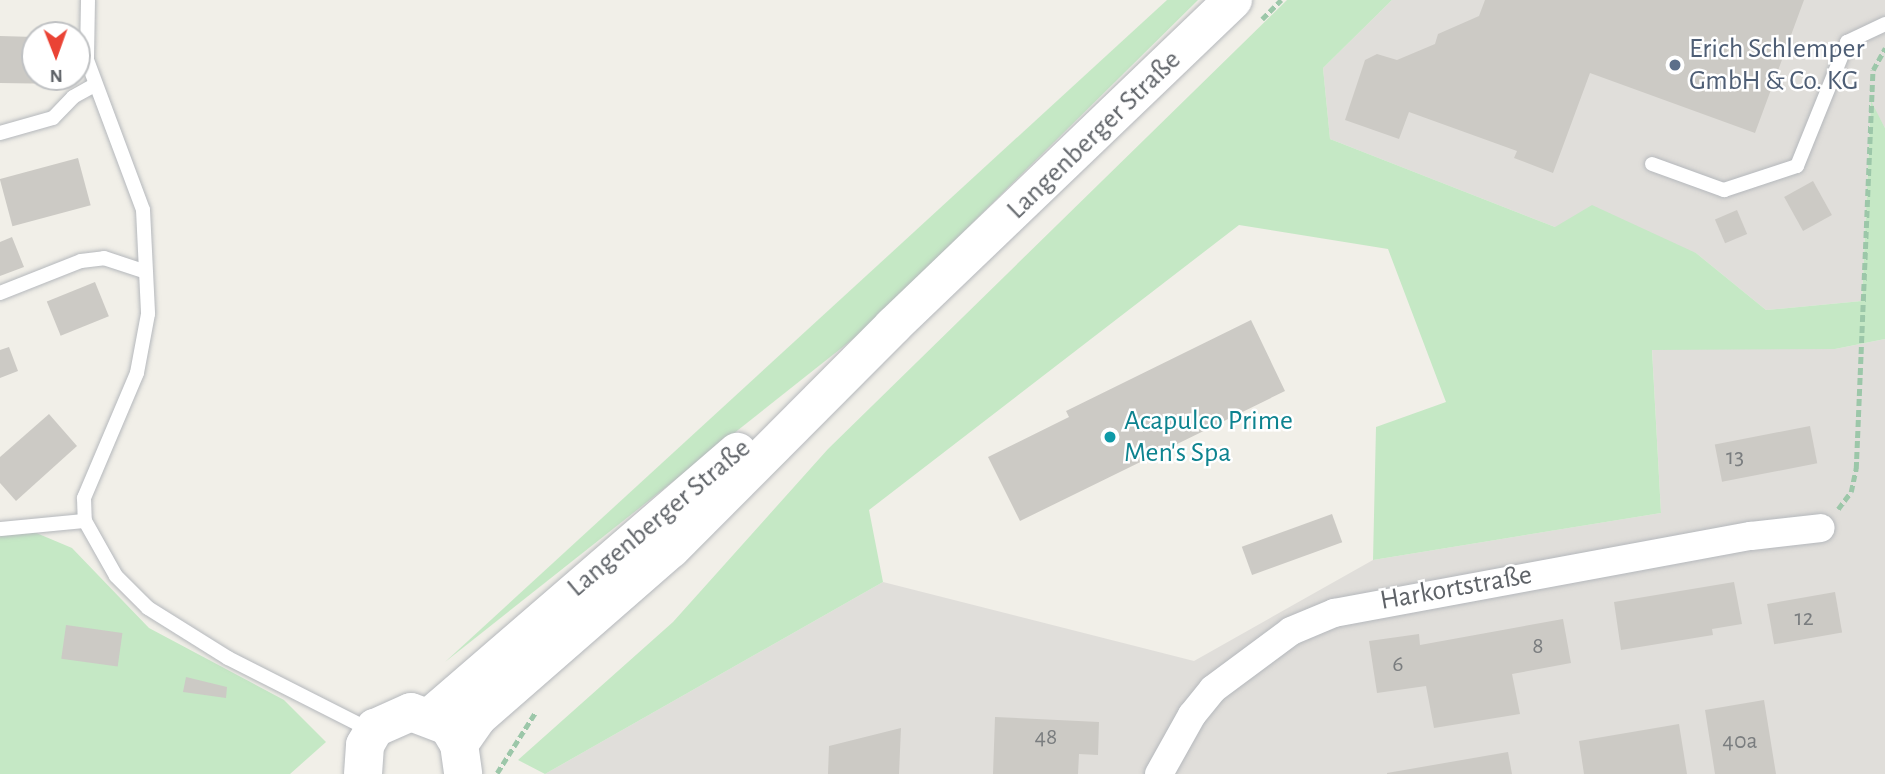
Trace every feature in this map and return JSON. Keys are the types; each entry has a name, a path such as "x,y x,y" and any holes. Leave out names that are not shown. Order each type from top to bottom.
{"main road":[{"name":"Langenberger Straße","path":"466,764 477,718 671,549 894,326 1233,0"},
{"name":"Langenberger Straße","path":"430,717 648,524 894,326"},
{"path":"363,761 393,718 411,712 448,726 466,764"}],"street":[{"name":"Harkortstraße","path":"1159,774 1192,715 1213,690 1291,631 1334,613 1737,538 1821,528"}],"lane":[{"path":"88,0 85,31 95,85 143,210 143,271 148,314 146,344 84,498 85,521 116,576 148,608 239,665 363,761"},
{"path":"1653,164 1724,190 1797,166 1847,42 1885,24"},
{"path":"0,133 53,118 73,97 95,85"},
{"path":"0,293 81,261 104,258 143,271"},
{"path":"0,529 85,521"}],"path":[{"path":"1821,528 1851,492 1856,469 1873,70 1885,48"}],"shaded area":[{"path":"1392,0 1885,0 1885,128 1871,103 1862,301 1766,310 1696,253 1555,227 1330,139 1323,68"},
{"path":"1885,339 1885,774 545,774 883,582 1194,661 1373,560 1661,513 1652,349 1835,349"}],"green space":[{"path":"1167,0 1198,0 863,331 445,662"},
{"path":"1287,0 1392,0 1323,68 1330,139 1555,227 1592,205 1696,253 1766,310 1862,301 1871,101 1885,128 1885,339 1835,349 1652,350 1661,513 1373,560 1376,427 1446,402 1388,249 1239,225 869,510 883,582 545,774 518,760 673,622 828,449"},
{"path":"34,532 72,548 149,628 284,700 326,742 290,774 0,774 0,536"}],"building":[{"path":"1485,0 1804,0 1755,133 1590,73 1553,173 1514,158 1517,151 1409,112 1399,139 1345,120 1365,60 1377,54 1397,60 1435,44 1438,34 1479,16"},
{"path":"0,36 21,37 21,83 0,83"},
{"path":"78,158 91,205 12,226 0,179"},
{"path":"1813,181 1832,215 1803,231 1784,197"},
{"path":"1737,210 1747,234 1725,243 1715,219"},
{"path":"12,237 24,267 0,276 0,242"},
{"path":"95,282 109,316 61,336 47,301"},
{"name":"Acapulco Prime Men's Spa","path":"1251,320 1285,391 1020,521 988,457 1069,417 1066,411"},
{"path":"9,347 18,371 0,378 0,350"},
{"path":"49,414 77,446 16,501 0,483 0,457"},
{"path":"1810,426 1817,463 1722,482 1715,445"},
{"path":"1332,514 1342,542 1252,575 1242,547"},
{"path":"1734,582 1742,624 1712,629 1713,635 1621,650 1614,602"},
{"path":"1835,592 1842,632 1774,644 1767,604"},
{"path":"1563,619 1571,663 1512,674 1520,714 1434,728 1426,686 1377,693 1369,641 1419,634 1420,645"},
{"path":"66,625 122,633 118,667 61,659"},
{"path":"186,677 227,687 226,698 183,692"},
{"path":"1764,700 1776,774 1715,774 1705,710"},
{"path":"995,717 1099,722 1098,755 1079,754 1078,774 993,774"},
{"path":"1679,724 1687,774 1584,774 1579,741"},
{"path":"901,728 899,774 828,774 829,746"},
{"path":"1508,752 1512,774 1387,774 1387,773"}],"place":[{"name":"Erich Schlemper GmbH & Co. KG","path":"1675,65"},
{"name":"Acapulco Prime Men's Spa","path":"1110,437"}]}
